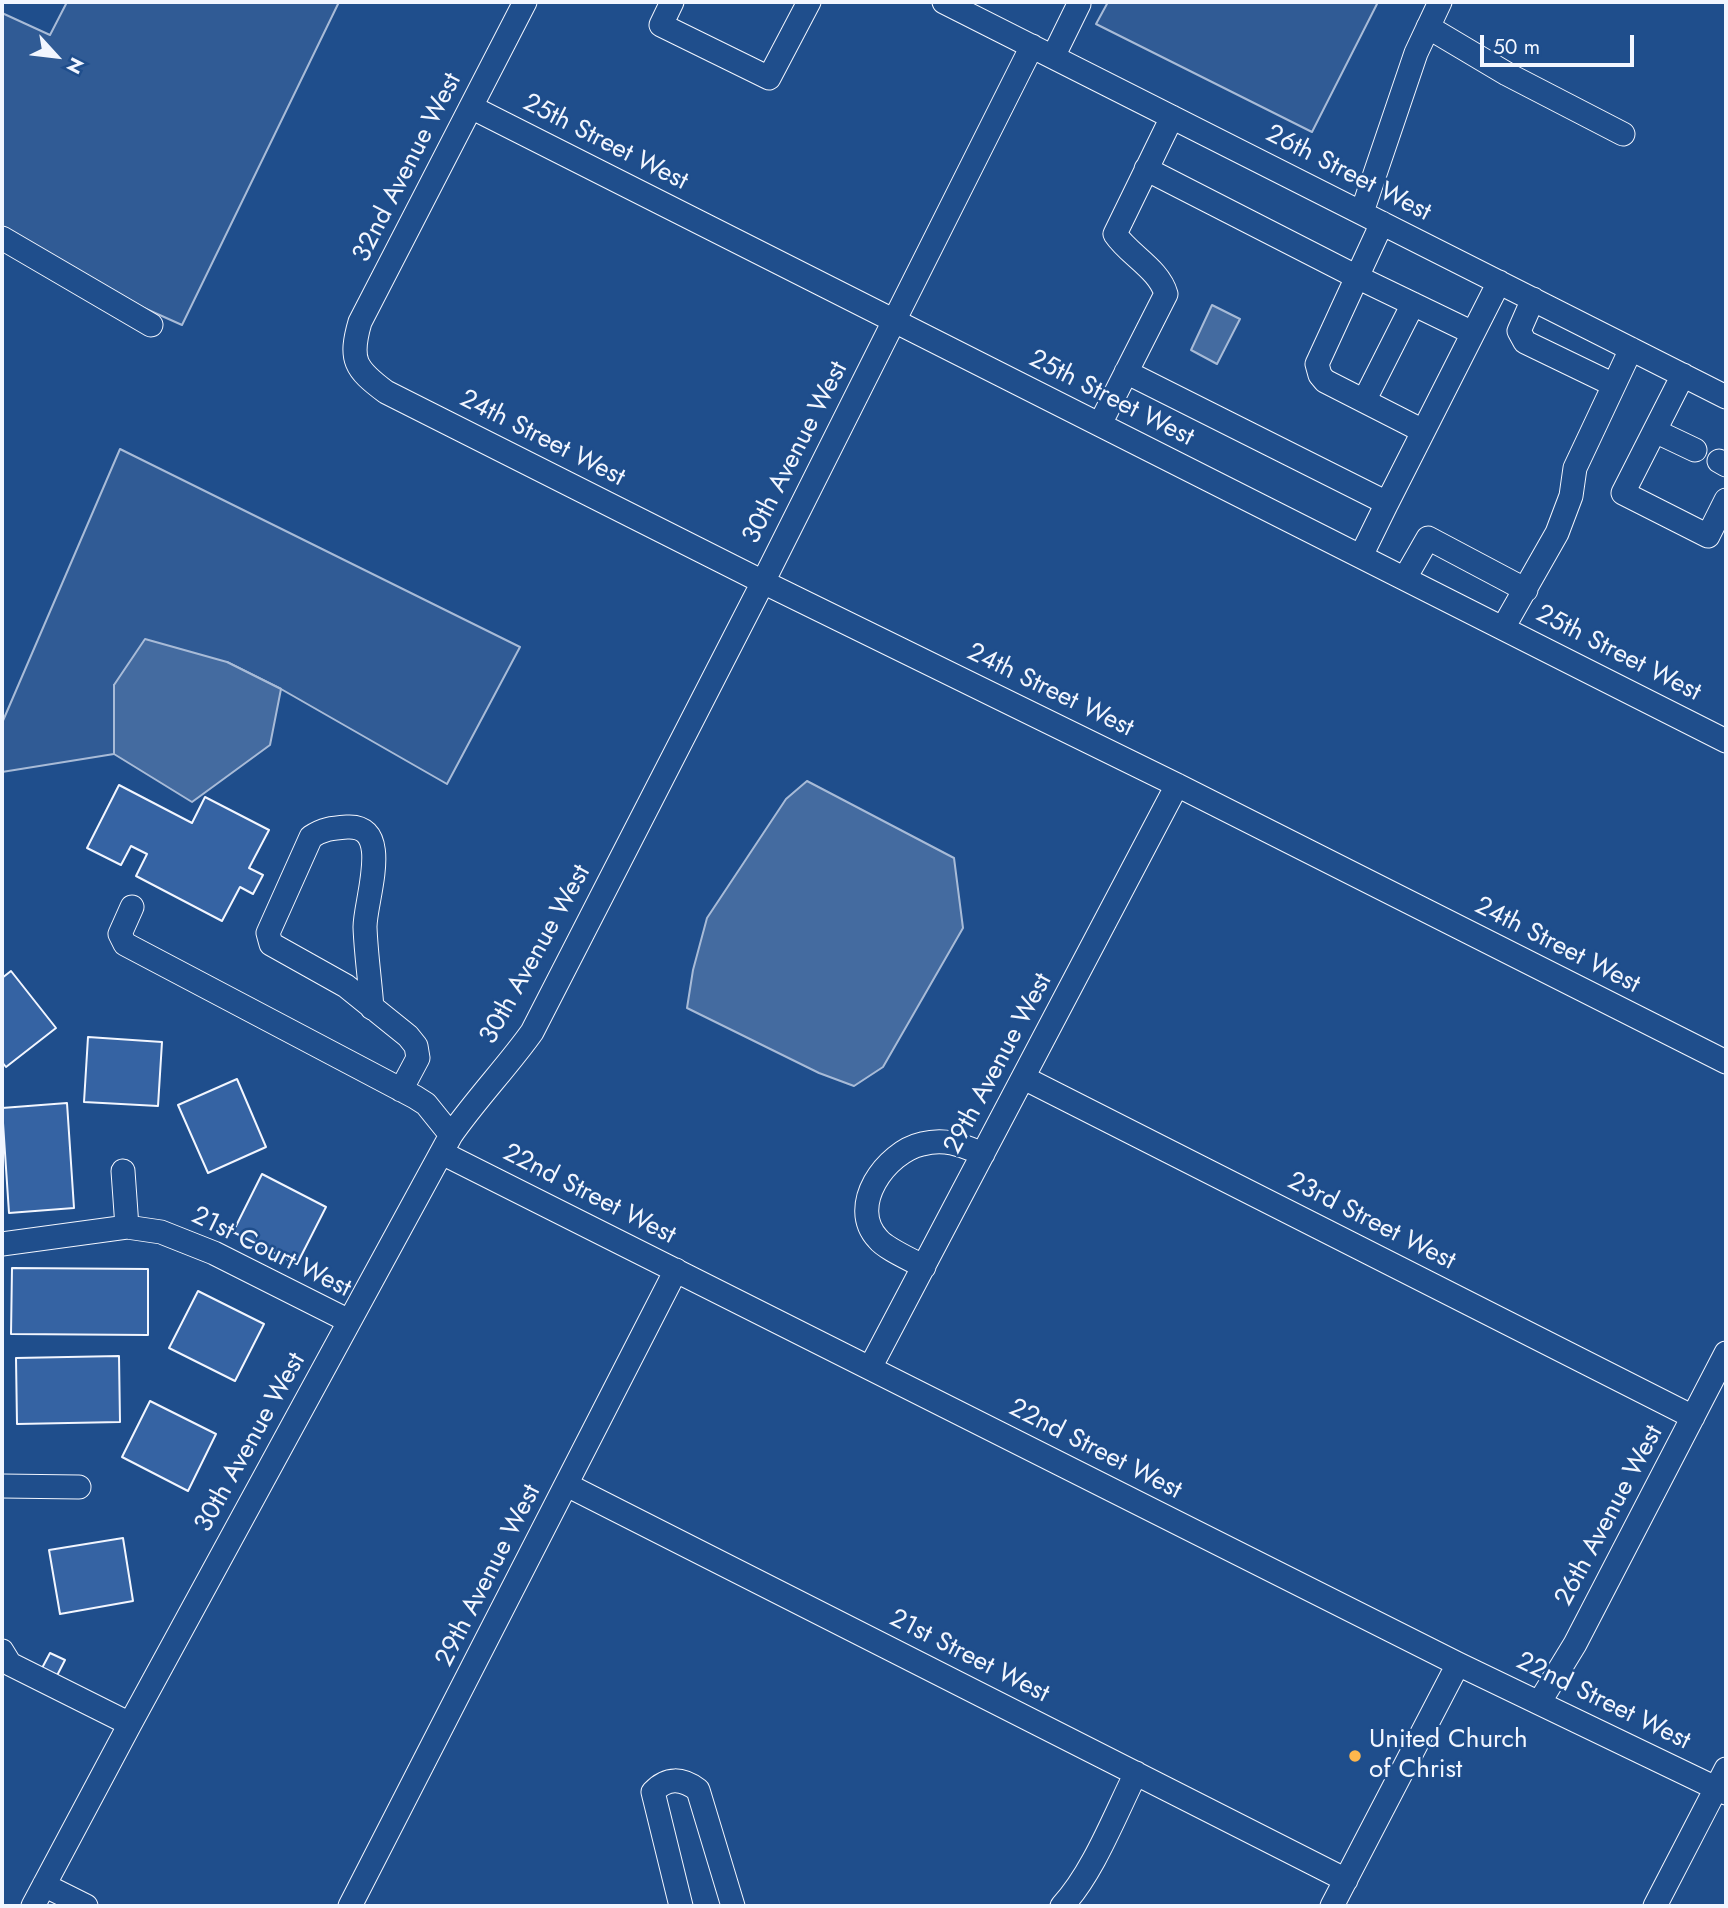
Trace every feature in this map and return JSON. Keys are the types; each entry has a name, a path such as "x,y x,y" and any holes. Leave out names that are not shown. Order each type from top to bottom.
{"street":[{"name":"32nd Avenue West","path":"356,362 354,344 360,322 525,2"},
{"path":"672,2 661,25 769,78 809,2"},
{"name":"26th Street West","path":"944,2 1683,375 1724,391"},
{"path":"1423,431 1325,381 1317,364 1357,277 1372,218 1378,169 1406,80 1440,2"},
{"path":"1053,57 1090,5"},
{"path":"1428,27 1507,74 1623,134"},
{"name":"30th Avenue West","path":"33,1906 446,1144 464,1117 533,1032 1032,46"},
{"name":"25th Street West","path":"471,107 1726,741"},
{"path":"1100,424 1166,294 1163,283 1121,243 1115,233 1172,117"},
{"path":"1146,169 1473,333"},
{"path":"2,238 151,325"},
{"path":"1361,556 1499,282"},
{"path":"1533,299 1519,331 1525,342 1614,385"},
{"path":"1364,401 1413,304"},
{"path":"1503,628 1557,533 1571,496 1575,468 1631,349"},
{"name":"24th Street West","path":"356,362 368,379 386,392 763,582 1177,785 1726,1062"},
{"path":"1126,372 1387,503"},
{"path":"1683,375 1623,494 1708,536 1726,500"},
{"path":"1655,431 1695,450"},
{"path":"1405,579 1428,538 1526,590"},
{"name":"29th Avenue West","path":"870,1368 1177,785"},
{"path":"372,1008 365,925 374,847 368,833 355,827 323,829 311,837 268,933 271,944 346,986 372,1008 408,1036 416,1046 418,1058 401,1090"},
{"path":"132,906 120,934 125,944 426,1104 446,1144"},
{"name":"23rd Street West","path":"1024,1078 1693,1417"},
{"path":"924,1267 878,1240 867,1221 869,1197 878,1175 895,1157 920,1144 953,1141 983,1154"},
{"name":"22nd Street West","path":"446,1144 676,1270 1458,1664 1539,1703 1723,1783"},
{"path":"123,1171 127,1227"},
{"name":"21st Court West","path":"2,1244 127,1227 161,1232 214,1252 349,1321"},
{"name":"29th Avenue West","path":"350,1906 676,1270"},
{"name":"26th Avenue West","path":"1539,1703 1575,1644 1726,1353"},
{"name":"21st Street West","path":"567,1485 1346,1880"},
{"path":"2,1486 79,1487"},
{"path":"2,1651 10,1664 130,1724"},
{"path":"1332,1906 1458,1664"},
{"path":"1062,1906 1072,1896 1088,1868 1136,1773"},
{"path":"681,1906 653,1792 668,1781 678,1780 689,1783 698,1790 733,1906"},
{"path":"1655,1906 1723,1783"},
{"path":"44,1885 86,1906"}],"shaded area":[{"path":"67,2 339,2 182,325 144,308 2,226 2,13 50,35"},
{"path":"1108,2 1378,2 1312,132 1096,24"},
{"path":"1212,305 1240,319 1217,364 1191,350"},
{"path":"120,449 520,647 447,784 281,689 227,662 114,685 114,754 2,772 2,723"},
{"path":"145,639 227,662 281,689 270,745 192,802 114,754 114,685"},
{"path":"807,781 954,858 963,928 883,1067 854,1086 819,1073 687,1008 693,970 707,918 786,799"}],"building":[{"path":"119,785 192,823 205,797 269,830 249,868 263,875 253,894 240,887 222,921 136,876 147,854 131,846 121,865 87,848"},
{"path":"11,971 56,1028 6,1067 2,1062 2,978"},
{"path":"88,1037 162,1042 158,1106 84,1102"},
{"path":"237,1079 266,1147 208,1173 178,1105"},
{"path":"67,1103 74,1208 9,1213 2,1108"},
{"path":"262,1174 326,1207 297,1264 233,1232"},
{"path":"12,1268 148,1269 148,1335 11,1334"},
{"path":"198,1291 264,1324 235,1381 169,1348"},
{"path":"119,1356 120,1422 17,1424 16,1358"},
{"path":"150,1401 216,1434 188,1491 122,1457"},
{"path":"123,1538 133,1601 60,1614 49,1550"},
{"path":"50,1653 65,1660 48,1693 33,1685"}],"place":[{"name":"United Church of Christ","path":"1355,1756"}]}
